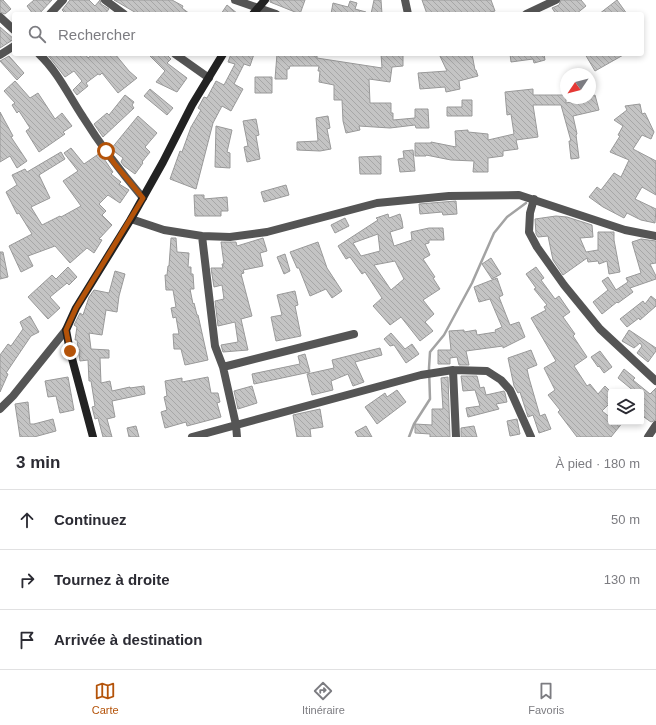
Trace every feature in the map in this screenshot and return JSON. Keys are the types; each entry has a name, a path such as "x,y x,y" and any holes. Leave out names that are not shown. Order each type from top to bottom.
{"street":[{"path":"52,12 63,0"},
{"path":"105,0 121,12"},
{"path":"236,0 255,11 265,0"},
{"path":"405,0 408,12"},
{"path":"530,12 556,0"},
{"path":"0,17 12,28"},
{"path":"0,55 12,47"},
{"path":"41,56 64,86 82,117 114,163 143,198"},
{"path":"178,56 209,78"},
{"path":"0,409 66,330 76,308 131,219 192,106 222,56"},
{"path":"131,219 164,230 202,236 230,237 268,232 378,203 448,196 496,194 519,195 625,230 656,236"},
{"path":"534,199 530,213 529,232 537,247 564,285 600,329 656,381"},
{"path":"202,236 215,346 223,367 237,437"},
{"path":"66,330 70,351 93,437"},
{"path":"223,367 354,334"},
{"path":"453,370 456,437"},
{"path":"192,437 421,375 453,370 487,371 501,380 510,390 532,437"},
{"path":"648,437 656,425"}],"building":[{"path":"0,0 3,0 11,9 5,14 0,12"},
{"path":"34,0 52,0 41,12 32,12 27,6"},
{"path":"70,0 89,0 95,6 100,0 101,4 109,9 107,12 64,12 62,10"},
{"path":"114,0 172,0 183,6 182,8 187,12 135,12"},
{"path":"270,0 305,0 301,12 295,12 270,2"},
{"path":"374,0 381,0 382,12 371,12"},
{"path":"422,0 491,0 495,11 491,12 426,12"},
{"path":"561,0 581,0 586,6 578,12 555,12 552,8 559,5"},
{"path":"617,0 626,12 602,12"},
{"path":"350,1 357,3 355,9 366,12 331,12 333,3 348,7"},
{"path":"227,5 236,12 222,12"},
{"path":"0,27 12,37 12,40 0,48"},
{"path":"9,56 24,73 17,80 0,61"},
{"path":"49,56 86,56 88,58 90,56 117,56 137,78 118,93 102,73 100,75 98,74 86,83 88,86 77,95 73,90 82,81 74,71 65,77"},
{"path":"150,56 168,56 171,59 167,63 187,78 177,92 156,82 165,71"},
{"path":"230,56 253,56 250,66 244,64 234,84 243,89 231,111 222,106 213,123 196,189 170,179 180,151 182,152 191,127 201,110 198,108 204,97 207,98 216,81 224,85 235,64 228,62"},
{"path":"277,56 317,56 317,58 382,68 381,56 403,56 403,66 392,67 390,82 369,79 370,103 391,103 393,120 415,118 415,109 428,109 429,128 416,128 415,125 390,128 359,126 360,130 346,133 343,121 342,100 334,100 334,85 319,82 319,66 290,66 289,69 287,69 287,79 275,79"},
{"path":"440,56 472,56 475,70 478,76 459,81 460,89 446,92 445,87 420,89 418,73 447,71"},
{"path":"510,56 544,56 545,60 534,63 533,59 511,62"},
{"path":"586,56 621,56 596,70 596,68 593,68"},
{"path":"255,77 272,77 272,93 255,93"},
{"path":"15,81 30,98 38,93 55,119 62,113 72,126 63,132 65,134 39,152 26,131 30,128 19,111 17,113 12,105 15,103 4,91"},
{"path":"150,89 173,108 167,115 144,96"},
{"path":"533,89 533,95 560,95 560,104 596,104 596,99 599,110 573,116 577,134 579,158 571,159 569,141 571,141 561,105 533,105 538,137 516,140 518,149 503,151 503,156 488,158 488,172 473,172 474,161 451,160 426,155 415,156 415,143 431,142 456,147 455,131 468,130 468,132 488,134 488,140 514,134 511,114 507,115 505,92"},
{"path":"125,95 134,102 132,105 134,108 103,137 94,124 107,113 109,115"},
{"path":"462,100 472,100 472,116 447,116 447,107 462,107"},
{"path":"640,104 642,114 645,113 654,132 651,139 642,135 633,149 656,161 656,195 642,187 635,199 656,209 655,223 641,220 627,213 624,218 603,207 589,197 597,187 601,190 614,173 621,177 629,160 610,152 620,136 618,135 623,126 614,120 627,110 625,106"},
{"path":"0,112 13,136 11,137 27,161 17,168 10,156 0,162"},
{"path":"138,116 157,133 145,147 150,152 135,174 121,162 123,158 111,149"},
{"path":"328,116 330,128 327,129 331,149 320,151 297,150 297,142 318,141 316,118"},
{"path":"256,119 259,135 256,136 260,159 247,162 244,147 248,146 243,121"},
{"path":"216,126 232,130 227,152 230,153 230,168 215,167"},
{"path":"71,148 84,164 100,153 113,172 111,174 121,182 119,184 129,190 120,203 108,195 99,204 106,211 102,215 112,225 99,239 102,240 94,253 87,248 70,263 55,246 28,256 33,266 21,272 9,246 32,234 19,213 17,214 6,192 17,185 12,175 25,169 27,172 61,152 65,159 39,175 50,198 31,207 42,225 60,216 61,217 81,206 63,181 78,171 64,153"},
{"path":"413,150 415,171 400,172 398,159 404,158 403,151"},
{"path":"381,156 381,174 360,174 359,157"},
{"path":"286,185 289,195 264,202 261,192"},
{"path":"194,195 204,195 204,199 227,197 228,211 221,211 221,216 195,216"},
{"path":"456,201 457,214 443,215 442,212 420,214 419,204"},
{"path":"388,214 389,218 400,214 403,228 390,232 394,246 412,240 411,232 429,228 443,228 444,240 429,240 429,243 425,244 430,255 423,259 435,277 433,278 440,289 423,300 434,314 425,322 433,331 420,341 401,317 390,325 373,306 382,298 365,272 362,274 350,257 346,259 338,246 378,220 376,218","holes":["378,234 380,251 361,256 353,243","395,261 404,279 391,290 374,265"]},
{"path":"556,216 567,217 592,225 593,237 580,238 586,252 598,250 598,232 614,232 620,272 609,274 607,261 599,264 598,261 588,262 587,258 563,275 553,260 548,236 538,237 536,234 535,219"},
{"path":"345,218 349,226 335,233 331,225"},
{"path":"171,238 176,238 177,252 189,253 188,267 191,267 191,274 193,274 194,289 190,289 193,304 194,303 198,315 208,360 185,365 181,349 174,349 173,334 179,334 176,317 173,318 171,308 176,307 173,290 166,290 165,275 167,275 169,266"},
{"path":"263,238 267,251 260,253 263,266 243,270 244,273 241,274 252,316 241,319 248,350 223,352 221,345 238,342 235,322 218,326 215,301 224,299 222,285 214,287 211,268 223,268 222,264 224,264 221,242 236,242 237,246"},
{"path":"641,239 656,241 656,263 650,264 656,279 630,288 633,292 602,314 593,302 608,290 602,281 608,277 616,290 628,282 626,278 641,273 632,242"},
{"path":"318,242 327,268 342,291 332,298 326,289 310,296 299,268 297,268 290,252"},
{"path":"0,252 3,252 8,277 0,279"},
{"path":"285,254 290,271 284,274 277,257"},
{"path":"491,258 501,274 492,279 482,264"},
{"path":"68,267 77,277 69,285 67,283 50,297 60,308 48,319 28,297 52,275 56,279"},
{"path":"536,267 544,278 541,280 555,299 559,296 570,312 563,317 575,334 573,336 587,357 574,366 587,386 590,384 598,394 605,386 608,389 608,405 602,411 608,416 608,425 621,425 611,437 577,437 558,412 560,410 548,395 555,390 544,368 556,361 531,318 546,310 544,307 547,305 534,289 536,288 526,274"},
{"path":"115,271 125,274 119,296 117,312 106,310 102,335 89,333 91,349 109,350 109,358 100,358 101,383 110,381 112,391 144,386 145,394 112,401 115,417 107,419 112,437 103,437 98,418 95,419 92,407 95,406 91,381 89,381 88,360 80,361 77,340 75,340 77,327 74,325 80,313 83,315 89,297 94,290 109,293"},
{"path":"497,278 503,295 499,297 510,325 519,322 525,337 503,348 503,346 466,351 469,365 459,365 457,357 450,358 450,364 438,364 438,350 451,350 449,331 464,330 464,332 476,330 477,335 496,332 495,330 502,327 490,299 479,302 474,287"},
{"path":"295,291 298,305 295,306 301,336 276,341 271,317 282,315 277,295"},
{"path":"651,296 656,300 656,306 640,320 639,318 627,327 620,319 643,301 645,304"},
{"path":"30,316 39,332 31,336 6,373 8,374 0,392 0,355 8,344 11,346 23,329 20,322"},
{"path":"629,330 656,348 656,351 648,362 637,353 642,346 640,343 634,348 622,341"},
{"path":"391,333 405,349 412,344 419,354 406,363 394,345 390,346 384,339"},
{"path":"380,348 382,355 355,362 364,382 353,386 348,374 331,381 333,390 312,395 307,374 334,368 332,360"},
{"path":"531,350 537,365 527,369 529,378 540,416 545,414 551,429 539,433 533,415 528,417 520,392 518,393 514,386 508,358"},
{"path":"600,351 612,367 604,373 591,357"},
{"path":"305,354 310,372 254,384 252,374 300,364 298,356"},
{"path":"624,369 635,378 633,380 644,389 631,389 618,378"},
{"path":"461,376 477,376 480,388 484,387 486,395 504,391 507,402 496,404 499,409 468,417 466,408 480,406 475,390 463,391"},
{"path":"68,377 74,410 60,413 56,396 48,397 45,381"},
{"path":"208,377 211,393 218,393 220,402 217,403 221,417 187,426 186,422 165,428 161,412 167,410 164,397 167,396 165,381 182,378 182,382"},
{"path":"448,377 450,437 430,437 430,434 415,433 415,424 432,425 432,409 443,409 441,378"},
{"path":"252,386 257,403 238,409 234,391"},
{"path":"656,388 656,420 651,422 644,417 644,389 650,394"},
{"path":"397,390 406,402 377,424 365,407 385,393 387,397"},
{"path":"28,402 30,424 53,419 56,431 34,437 20,437 15,404"},
{"path":"320,409 323,427 310,429 311,437 297,437 293,415"},
{"path":"517,419 520,434 510,436 507,421"},
{"path":"136,426 139,437 129,437 127,428"},
{"path":"366,426 372,437 358,437 355,432"},
{"path":"474,426 477,437 461,437 461,428"}],"waterway":[{"path":"409,437 414,424 430,399 430,352 444,335 472,283 494,233 507,217 526,203"}],"route":[{"path":"70,351 66,330 76,308 143,198 106,151"}]}
